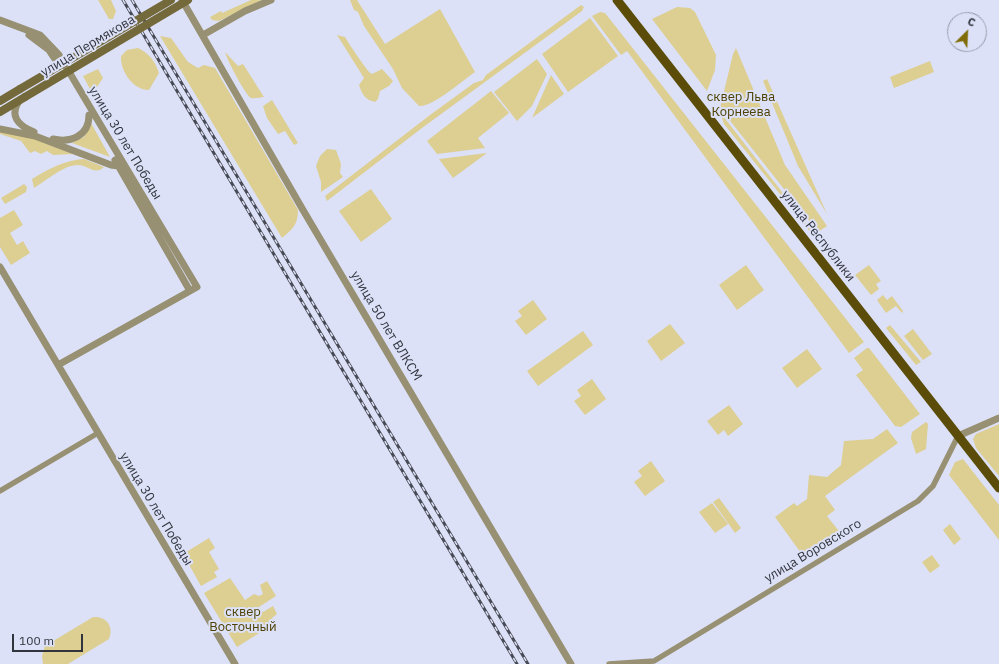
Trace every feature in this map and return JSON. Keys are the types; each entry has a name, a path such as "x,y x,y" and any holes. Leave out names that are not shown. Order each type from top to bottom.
{"main road":[{"name":"улица Пермякова","path":"1,100 171,0"},
{"name":"улица Пермякова","path":"0,112 188,0"},
{"name":"улица Республики","path":"617,0 999,488"}],"street":[{"name":"улица 50 лет ВЛКСМ","path":"182,0 306,216 571,664"},
{"path":"203,35 245,11 271,0"},
{"name":"улица 30 лет Победы","path":"4,22 36,39 56,58 88,115 120,165"},
{"name":"улица 30 лет Победы","path":"4,22 40,35 53,47 120,165 194,289 58,365"},
{"path":"23,99 15,110 18,122 26,128 120,165"},
{"path":"54,140 68,140 81,135 88,124 88,115"},
{"path":"0,129 35,136 112,165 120,165"},
{"name":"улица 30 лет Победы","path":"0,268 235,664"},
{"path":"958,436 999,418"},
{"path":"0,491 98,434"},
{"name":"улица Воровского","path":"609,664 654,661 918,501 932,486 958,436"}],"green space":[{"path":"98,0 111,0 116,11 113,19 109,19"},
{"path":"251,0 262,0 219,21 212,20 210,17 221,11 222,13"},
{"path":"350,0 357,0 385,44 440,9 475,72 439,98 425,105 419,106 402,88 393,69 364,26 358,12 354,10"},
{"path":"581,5 584,7 582,11 422,128 327,201 325,196 430,115 474,83 483,80 486,75"},
{"name":"сквер Льва Корнеева","path":"677,7 690,8 695,12 716,55 715,70 707,91 652,19"},
{"path":"600,12 605,13 864,342 849,353 627,51 621,55 592,16"},
{"path":"590,18 618,56 568,92 542,54"},
{"path":"337,35 345,37 369,72 372,74 382,69 393,81 389,86 380,91 378,99 375,102 366,98 363,94 359,85 364,78"},
{"path":"160,36 171,38 188,62 198,68 204,65 215,68 298,210 296,223 282,238"},
{"path":"138,48 152,58 159,73 149,90 138,87 129,79 121,62 121,56 127,50"},
{"name":"сквер Льва Корнеева","path":"736,48 785,165 827,226 818,232 720,108 733,54"},
{"path":"225,52 238,66 243,64 264,97 251,98 248,96 236,76"},
{"path":"537,59 547,74 532,106 517,121 494,92"},
{"path":"930,61 934,72 894,88 890,77"},
{"path":"98,69 103,78 97,87 91,91 83,76"},
{"path":"551,75 564,94 532,118"},
{"path":"767,79 827,214 798,166 763,81"},
{"path":"491,91 509,113 478,138 485,148 437,154 427,141"},
{"path":"272,100 298,143 294,145 285,131 278,134 267,118 263,106"},
{"path":"720,112 844,272 843,273 724,124"},
{"path":"91,123 110,157 72,143 84,137"},
{"path":"0,131 28,136 73,154 53,155 47,151 41,154 35,151 30,153 21,141 0,134"},
{"path":"327,149 336,150 341,164 340,173 343,177 321,192 321,182 316,166 320,156"},
{"path":"487,153 453,178 439,159"},
{"path":"84,159 104,167 94,170 82,165 72,166 61,170 34,188 32,179 38,175 63,163"},
{"path":"24,184 27,187 26,192 5,204 1,198"},
{"path":"371,189 392,219 361,242 339,211"},
{"path":"14,210 23,225 10,233 17,245 23,241 30,253 11,265 0,247 0,218"},
{"path":"746,265 764,290 737,310 719,285"},
{"path":"869,265 881,281 876,284 879,289 871,295 855,275"},
{"path":"883,295 887,300 892,296 903,311 902,313 896,306 886,313 877,300"},
{"path":"533,300 547,319 526,335 515,321 522,316 518,311"},
{"path":"670,324 685,343 661,361 647,341"},
{"path":"890,325 921,362 916,365 886,328"},
{"path":"913,329 932,354 923,360 904,336"},
{"path":"583,331 593,345 538,386 527,371"},
{"path":"869,348 920,414 901,427 895,426 856,375 863,370 854,358"},
{"path":"807,349 822,369 797,388 782,368"},
{"path":"592,379 606,399 585,415 574,401 581,396 577,390"},
{"path":"729,405 743,424 728,436 724,430 718,435 707,421"},
{"path":"926,422 928,424 926,449 916,454 911,438 912,432"},
{"path":"999,424 999,476 976,448 973,439 976,434"},
{"path":"887,429 898,443 825,496 835,510 827,516 842,535 806,560 775,517 794,503 797,506 807,499 809,475 827,477 841,465 844,441 873,439"},
{"path":"963,459 999,505 999,540 949,475 955,462"},
{"path":"651,461 665,481 645,496 634,482 642,476 638,471"},
{"path":"719,498 741,528 735,533 713,502"},
{"path":"712,503 728,524 715,533 699,512"},
{"path":"950,524 961,539 954,545 943,530"},
{"name":"сквер Восточный","path":"209,538 215,548 209,552 219,569 214,572 217,577 201,586 183,554"},
{"path":"932,555 940,566 930,573 922,562"},
{"name":"сквер Восточный","path":"230,578 245,600 254,594 259,596 263,594 260,585 267,581 276,596 259,607 263,612 273,606 277,614 272,618 275,623 237,647 204,593"},
{"path":"93,617 106,620 111,630 109,639 68,664 43,664 42,656 45,646"}],"railway":[{"path":"123,0 517,664"},
{"path":"132,0 528,664"}]}
